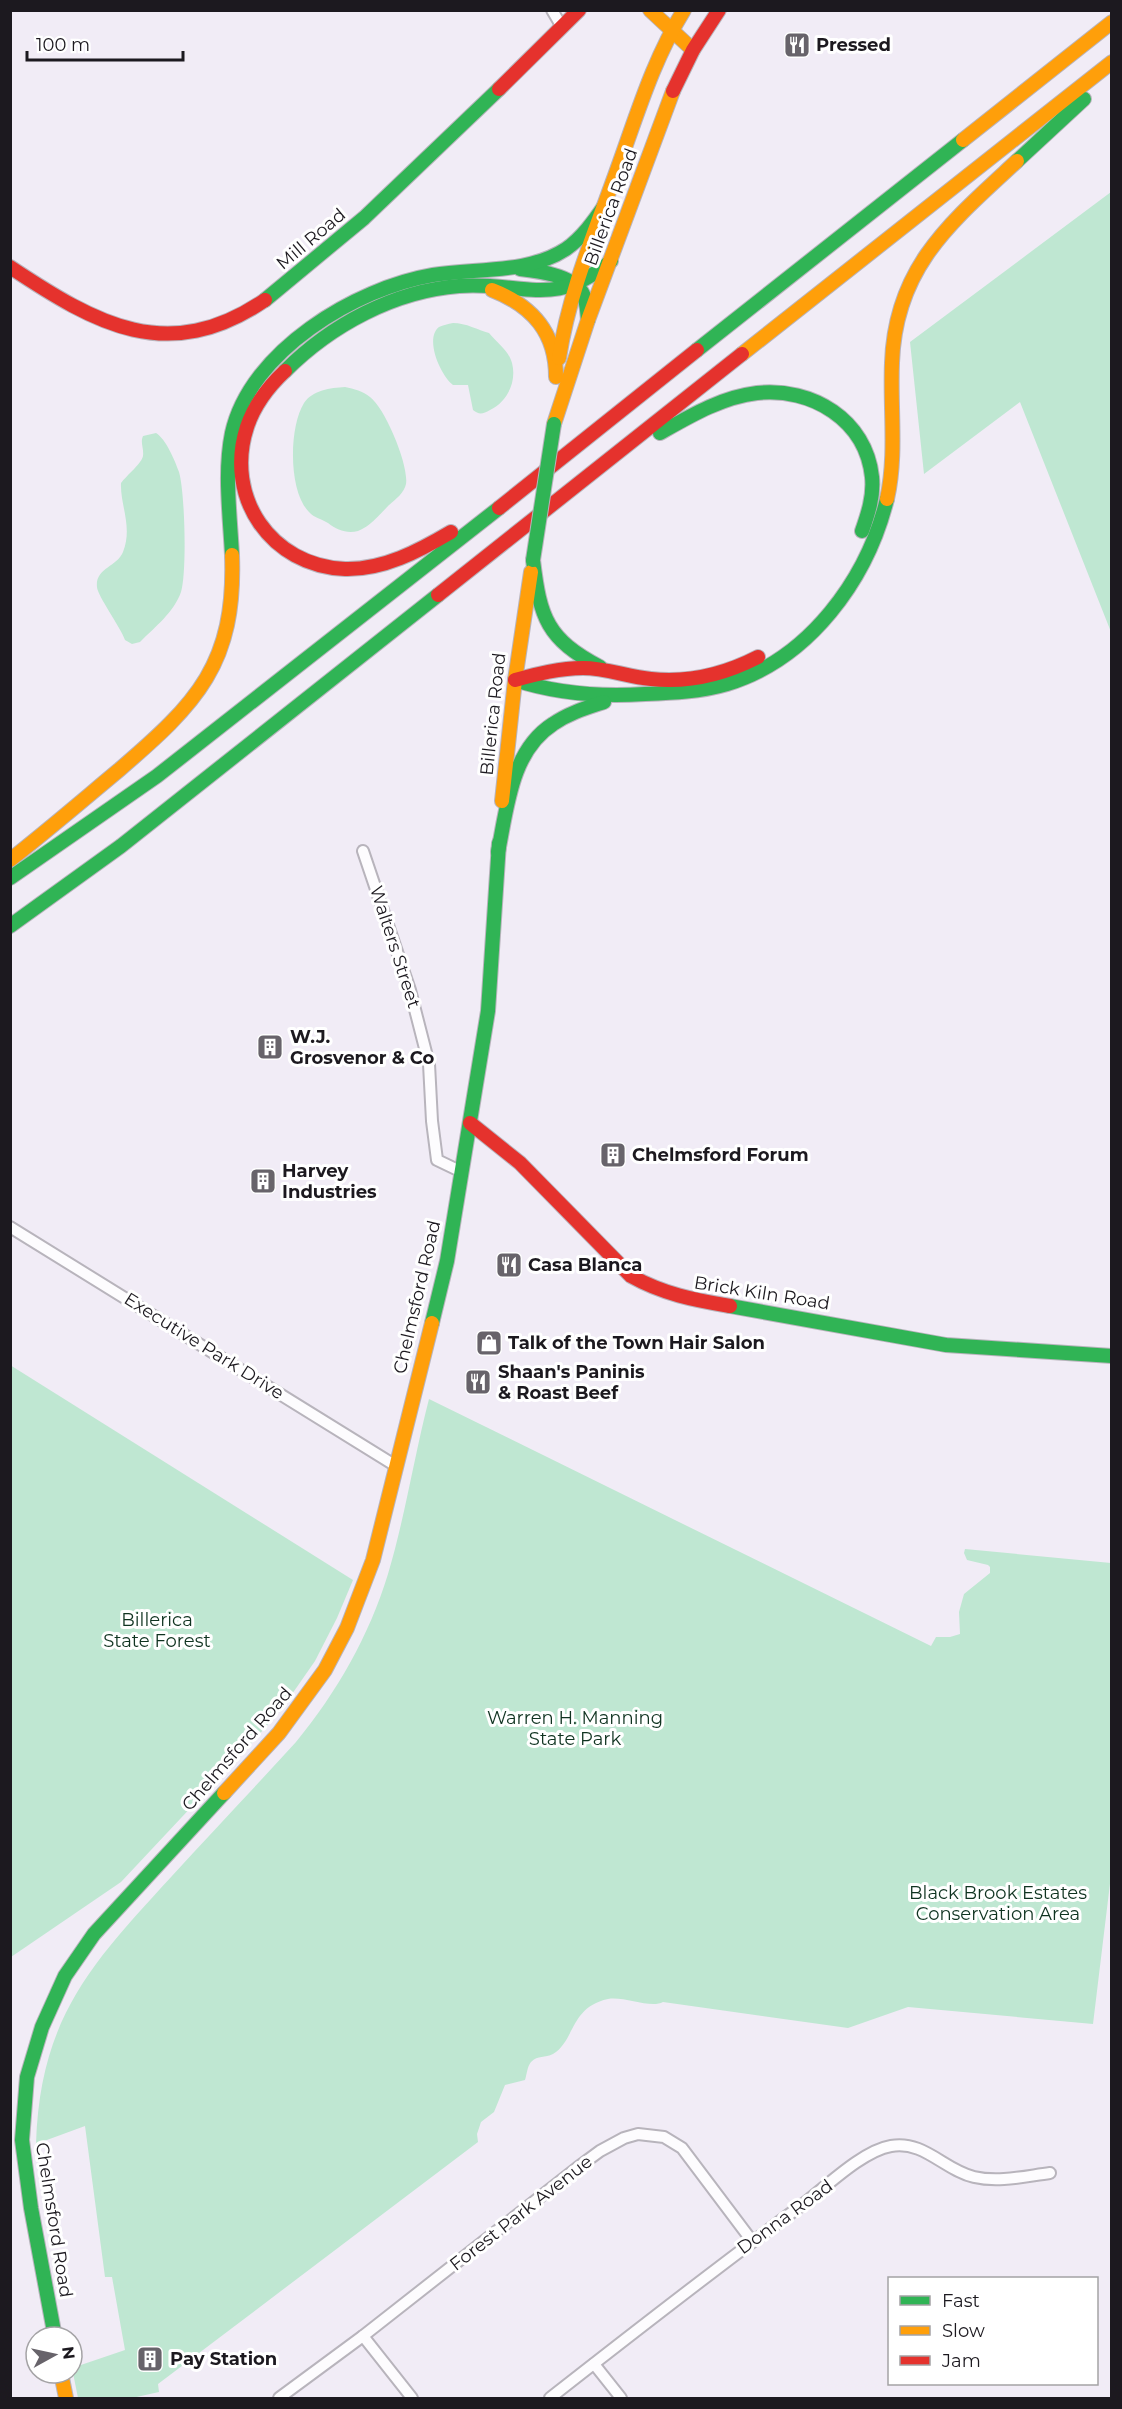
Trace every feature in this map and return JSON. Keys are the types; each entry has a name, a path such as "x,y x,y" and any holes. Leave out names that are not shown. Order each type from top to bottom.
{"main road":[{"name":"Mill Road","path":"10,267 84,313 106,323 131,330 174,333 203,329 228,321 269,297 375,209 579,10"},
{"path":"650,10 693,50"},
{"name":"Billerica Road","path":"554,424 588,320 668,103 700,36 719,10"},
{"path":"680,12 700,36"},
{"name":"Billerica Road","path":"488,1011 505,758 514,680 554,424 556,377 564,327 576,285 605,205 656,67 680,12"},
{"path":"10,878 157,776 224,725 1112,22"},
{"path":"10,926 121,846 1112,62"},
{"path":"514,680 540,690 571,694 629,695 694,691 738,681 762,670 789,654 812,634 833,610 866,556 889,494 892,464 893,344 906,290 934,245 974,200 1112,74"},
{"path":"10,860 68,815 164,733 187,709 207,678 223,644 233,587 228,466 230,436 244,398 261,373 288,347 316,326 376,293 418,278 537,263 564,250 591,225 605,205"},
{"path":"522,488 417,552 379,565 336,569 298,559 275,543 255,516 243,480 242,447 252,412 268,386 299,356 331,333 386,303 419,292 480,286 542,290 576,285 597,273 611,261"},
{"path":"499,268 540,272 576,285 585,297 588,320"},
{"path":"480,286 499,292 512,300 545,330 552,345 556,377"},
{"path":"514,680 566,669 608,670 653,679 701,676 753,660 783,642 808,619 841,575 871,509 873,482 869,454 852,426 829,406 800,394 770,392 737,397 694,414 598,469"},
{"path":"533,560 539,602 553,634 572,652 608,670"},
{"path":"498,852 517,768 537,736 546,726 571,712 629,695"},
{"name":"Chelmsford Road","path":"53,2325 31,2208 22,2140 27,2077 42,2027 65,1976 94,1934 279,1734 325,1670 347,1628 370,1570 447,1261 488,1011"},
{"name":"Brick Kiln Road","path":"470,1123 520,1163 631,1276 681,1298 946,1345 1112,1356"}],"street":[{"path":"552,10 562,27"},
{"name":"Walters Street","path":"363,851 410,990 429,1064 437,1160 462,1172"},
{"name":"Executive Park Drive","path":"10,1227 396,1466"},
{"name":"Forest Park Avenue","path":"279,2398 363,2336 577,2168 600,2151 631,2136 653,2134 682,2148 752,2241"},
{"name":"Donna Road","path":"550,2398 752,2241 877,2150 904,2144 917,2147 955,2170 972,2177 991,2180 1050,2173"},
{"path":"363,2336 412,2398"},
{"path":"594,2364 621,2398"}],"green space":[{"path":"1111,192 1111,632 1020,402 924,474 910,342"},
{"path":"453,323 467,325 489,333 506,351 512,363 512,384 506,397 485,412 479,413 473,410 468,385 453,385 439,366 433,340 435,333 439,327"},
{"path":"345,387 364,393 376,403 395,438 406,475 405,487 399,496 367,526 350,532 339,529 309,512 297,489 293,459 293,442 299,414 304,403 317,392"},
{"path":"156,433 170,451 181,482 184,532 183,582 178,599 169,613 140,642 132,644 125,640 101,597 97,581 99,576 120,557 126,543 121,483 142,459 143,436"},
{"name":"Billerica State Forest","path":"10,1365 353,1580 315,1661 283,1707 257,1737 121,1882 11,1957"},
{"name":"Warren H. Manning State Park","path":"429,1399 931,1646 936,1637 960,1634 959,1612 964,1594 990,1573 988,1565 967,1560 965,1549 1111,1563 1112,1867 1093,2024 908,2007 848,2028 663,2002 652,2004 608,1999 596,2003 580,2016 560,2048 553,2054 536,2058 531,2062 525,2080 505,2085 494,2112 481,2122 477,2134 478,2142 158,2384 159,2392 132,2398 78,2398 75,2385 84,2385 84,2364 125,2350 112,2277 105,2277 85,2126 36,2144 40,2100 48,2061 59,2027 94,1966 117,1937 296,1742 338,1683 361,1641 388,1574"}],"traffic: fast":[{"path":"265,300 364,218 499,89"},
{"path":"1017,161 1084,99"},
{"path":"697,350 963,140"},
{"path":"232,555 228,478 232,433 243,403 260,376 283,350 310,328 340,309 403,282 433,275 519,266 551,257 577,240 605,205"},
{"path":"285,371 303,354 343,325 365,313 411,295 459,286 555,289 572,285 611,261"},
{"path":"520,269 554,275 577,286 585,298 588,320"},
{"path":"660,433 707,408 744,395 777,393 816,402 833,411 847,424 859,439 868,457 872,491 862,531"},
{"path":"533,560 554,424"},
{"path":"515,680 563,691 595,695 628,695 707,689 757,672 784,656 808,636 849,587 878,529 887,499"},
{"path":"10,878 157,776 499,508"},
{"path":"533,560 539,597 549,625 568,647 600,667"},
{"path":"10,926 121,846 438,595"},
{"path":"498,852 508,799 528,749 539,735 559,720 604,702"},
{"path":"432,1323 447,1261 488,1011 499,843"},
{"path":"730,1306 946,1345 1112,1356"},
{"path":"53,2325 31,2208 22,2140 27,2077 42,2027 65,1976 94,1934 224,1793"}],"traffic: slow":[{"path":"650,10 693,50"},
{"path":"559,358 576,286 646,88 663,48 684,10"},
{"path":"963,140 1112,22"},
{"path":"742,354 1112,62"},
{"path":"554,424 588,320 673,91"},
{"path":"887,499 892,466 892,363 896,329 904,300 915,273 949,226 1017,161"},
{"path":"492,290 519,304 539,323 552,347 556,377"},
{"path":"10,860 119,770 170,723 190,701 206,678 219,653 227,625 232,555"},
{"path":"502,801 515,680 531,572"},
{"path":"224,1793 279,1733 325,1670 347,1628 373,1560 432,1323"},
{"path":"63,2385 66,2398"}],"traffic: jam":[{"path":"499,89 579,10"},
{"path":"673,91 693,50 719,10"},
{"path":"10,267 72,305 103,320 133,330 164,334 196,331 230,320 265,300"},
{"path":"499,508 697,350"},
{"path":"438,595 742,354"},
{"path":"285,371 258,404 247,427 242,453 242,478 248,502 260,523 275,541 295,555 319,565 345,569 387,563 451,532"},
{"path":"515,680 574,668 600,669 651,679 679,680 706,676 758,657"},
{"path":"470,1123 520,1163 631,1276 679,1296 730,1306"}],"place":[{"name":"Pressed","path":"797,45"},
{"name":"W.J. Grosvenor & Co","path":"270,1047"},
{"name":"Chelmsford Forum","path":"613,1155"},
{"name":"Harvey Industries","path":"263,1181"},
{"name":"Casa Blanca","path":"509,1265"},
{"name":"Talk of the Town Hair Salon","path":"489,1343"},
{"name":"Shaan's Paninis & Roast Beef","path":"478,1382"},
{"name":"Pay Station","path":"150,2359"}],"park label":[{"name":"Black Brook Estates Conservation Area","path":"998,1903"}]}
